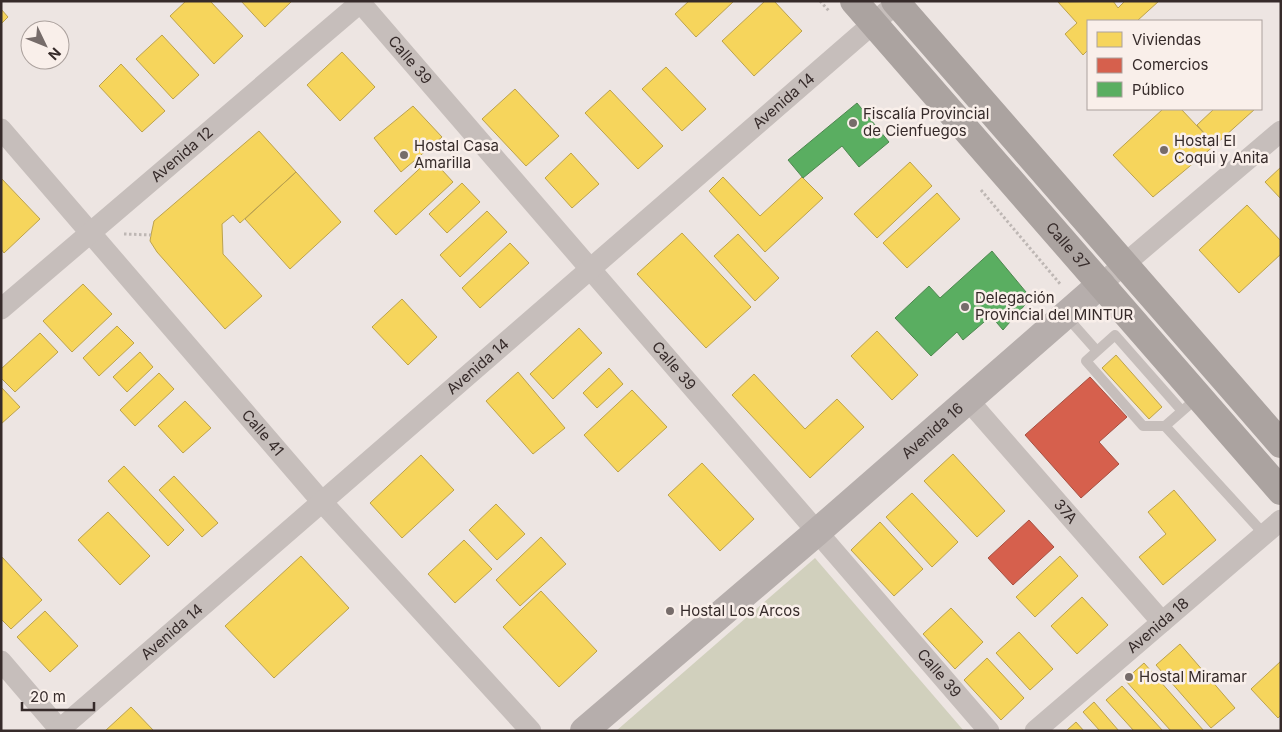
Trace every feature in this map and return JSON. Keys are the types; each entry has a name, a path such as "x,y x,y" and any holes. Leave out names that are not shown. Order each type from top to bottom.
{"main road":[{"name":"Calle 37","path":"854,1 1101,284 1190,404 1281,491"},
{"name":"Calle 37","path":"897,2 1122,265 1281,444"}],"street":[{"name":"Avenida 12","path":"1,309 360,2"},
{"name":"Calle 39","path":"360,2 989,731"},
{"name":"Avenida 14","path":"60,730 897,2"},
{"name":"Calle 41","path":"1,129 322,502 531,731"},
{"name":"Avenida 16","path":"584,731 817,532 1122,265 1281,131"},
{"name":"37A","path":"968,400 1162,622"},
{"name":"Avenida 18","path":"1035,731 1281,520"},
{"path":"1,661 60,730"}],"lane":[{"path":"1065,315 1097,351"},
{"path":"1115,335 1190,404 1165,426 1143,426 1086,361 1115,335"},
{"path":"1165,426 1264,534"}],"green space":[{"path":"815,558 964,731 616,731"}],"building: Viviendas":[{"path":"186,1 210,1 243,36 214,64 170,16"},
{"path":"241,1 292,1 265,27"},
{"path":"689,1 734,1 696,37 675,14"},
{"path":"765,1 774,1 802,31 754,76 722,41"},
{"path":"1113,1 1118,8 1125,1 1159,1 1138,20 1087,20 1087,51 1083,55 1065,34 1077,23 1058,2"},
{"path":"1,9 8,17 1,24"},
{"path":"162,35 199,75 173,99 136,59"},
{"path":"342,52 375,87 340,121 307,85"},
{"path":"121,64 165,111 142,132 99,86"},
{"path":"666,67 706,109 682,131 642,89"},
{"path":"515,89 559,136 526,166 482,119"},
{"path":"610,90 663,146 638,169 585,113"},
{"name":"Hostal Casa Amarilla","path":"413,106 442,137 401,172 374,138"},
{"name":"Hostal El Coqui y Anita","path":"1162,110 1182,110 1215,145 1153,197 1113,155"},
{"path":"1213,110 1254,110 1215,145 1197,125"},
{"path":"259,131 296,172 240,223 233,215 222,224 223,254 262,296 225,329 157,252 150,241 151,235 154,221"},
{"path":"571,153 599,184 572,208 545,178"},
{"path":"431,158 453,182 396,235 374,211"},
{"path":"910,162 932,186 877,238 854,214"},
{"path":"1281,167 1281,199 1265,182"},
{"path":"296,172 341,222 290,269 245,219"},
{"path":"723,177 760,216 802,177 823,198 765,252 709,191"},
{"path":"1,178 40,219 4,253 1,249"},
{"path":"462,183 480,202 447,233 429,214"},
{"path":"937,193 960,219 907,268 883,243"},
{"path":"1247,205 1281,241 1281,254 1239,293 1199,250"},
{"path":"487,211 507,232 460,277 440,255"},
{"path":"682,233 751,307 706,348 637,274"},
{"path":"738,234 779,278 755,301 714,256"},
{"path":"510,243 529,263 480,308 462,288"},
{"path":"83,284 112,314 72,352 43,321"},
{"path":"402,299 437,337 408,365 372,327"},
{"path":"117,326 134,343 99,376 83,358"},
{"path":"579,328 602,353 553,399 530,374"},
{"path":"877,331 918,375 892,400 851,356"},
{"path":"40,333 58,352 15,392 1,378 1,369"},
{"path":"140,352 153,367 127,392 113,377"},
{"path":"1116,355 1162,407 1149,419 1102,368"},
{"path":"609,368 623,384 597,408 583,393"},
{"path":"518,372 565,428 533,454 486,401"},
{"path":"159,373 174,389 135,426 120,410"},
{"path":"754,374 805,429 837,399 864,427 810,478 732,395"},
{"path":"1,387 20,407 1,424"},
{"path":"632,390 667,427 618,472 584,435"},
{"path":"185,401 211,428 183,453 158,426"},
{"path":"953,454 1005,511 977,537 924,481"},
{"path":"421,455 454,490 402,538 370,503"},
{"path":"702,463 754,519 720,551 668,495"},
{"path":"124,466 184,530 168,546 108,481"},
{"path":"174,476 218,523 202,537 159,490"},
{"path":"1174,490 1216,540 1163,585 1139,557 1166,534 1148,512"},
{"path":"912,493 958,542 932,567 886,517"},
{"path":"496,504 525,534 497,560 469,530"},
{"path":"108,512 150,556 120,585 78,540"},
{"path":"880,522 923,569 894,596 851,550"},
{"path":"541,537 566,564 520,606 496,580"},
{"path":"464,540 492,569 455,603 428,574"},
{"path":"301,556 349,608 274,678 225,626"},
{"path":"1060,556 1078,576 1035,617 1016,597"},
{"path":"2,557 42,600 11,629 1,619"},
{"path":"541,591 597,651 559,687 503,627"},
{"path":"1082,597 1108,625 1077,654 1051,626"},
{"path":"951,608 983,642 955,669 923,634"},
{"path":"45,611 78,646 50,672 17,637"},
{"path":"1019,632 1053,669 1030,690 996,653"},
{"path":"1180,644 1235,708 1211,728 1156,665"},
{"path":"987,658 1024,698 1001,720 964,680"},
{"path":"1281,661 1281,715 1278,718 1251,689"},
{"path":"1144,663 1204,731 1171,731 1125,680"},
{"path":"1122,686 1163,731 1134,731 1106,700"},
{"path":"1094,702 1119,731 1100,731 1083,712"},
{"path":"131,707 154,731 105,731"},
{"path":"1076,722 1084,731 1066,731"}],"building: Comercios":[{"path":"1090,377 1127,417 1099,442 1119,464 1081,498 1025,435"},
{"path":"1029,520 1054,547 1013,585 988,558"}],"building: Público":[{"name":"Fiscalía Provincial de Cienfuegos","path":"857,103 889,142 859,167 842,146 803,178 788,160"},
{"name":"Delegación Provincial del MINTUR","path":"992,251 1031,298 1003,330 991,316 963,340 957,332 931,356 895,318 929,286 940,298"}],"place":[{"name":"Fiscalía Provincial de Cienfuegos","path":"853,123"},
{"name":"Hostal El Coqui y Anita","path":"1164,150"},
{"name":"Hostal Casa Amarilla","path":"404,155"},
{"name":"Delegación Provincial del MINTUR","path":"965,307"},
{"name":"Hostal Los Arcos","path":"670,611"},
{"name":"Hostal Miramar","path":"1129,677"}]}
